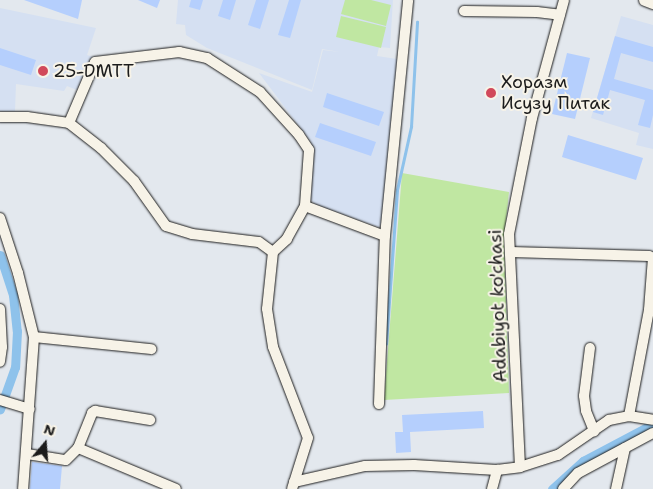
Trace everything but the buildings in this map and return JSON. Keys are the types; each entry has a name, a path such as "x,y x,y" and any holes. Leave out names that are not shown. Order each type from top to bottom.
{"main road":[{"path":"645,0 653,2"}],"street":[{"path":"379,404 386,236 408,0"},
{"name":"Adabiyot ko'chasi","path":"520,466 509,234 532,118 564,0"},
{"path":"464,12 537,12 560,15"},
{"path":"69,123 95,62 179,52 207,58 260,92 299,135 309,150 305,206 287,239 273,252 267,309 273,347 308,438 293,485"},
{"path":"0,116 27,117 69,123 101,148 134,181 166,226 192,234 259,242 273,252"},
{"path":"305,206 386,236"},
{"path":"0,218 18,273 34,337 23,489"},
{"path":"511,252 649,256 652,258 648,310 629,416"},
{"path":"0,309 2,347 0,362"},
{"path":"34,337 151,349"},
{"path":"590,348 584,396 586,411 594,431"},
{"path":"0,400 30,409"},
{"path":"27,454 66,460 78,448 92,413 95,411 150,420"},
{"path":"293,485 365,466 414,465 497,470 520,466 558,455 609,420 629,416 653,420"},
{"path":"563,489 578,473 653,433"},
{"path":"78,448 176,489"},
{"path":"616,489 625,448"},
{"path":"492,489 497,470"}],"shaded area":[{"path":"178,0 393,0 390,48 379,47 377,56 397,59 383,221 379,227 316,205 310,199 311,142 259,73 312,92 323,50 340,52 322,49 312,90 207,48 186,35 185,25 176,24"},
{"name":"25-DMTT","path":"0,8 96,28 87,55 93,57 77,90 67,86 64,91 16,84 15,111 0,111"},
{"path":"621,16 653,25 653,149 636,145 639,133 591,118"}],"green space":[{"path":"345,0 371,0 391,5 386,26 341,14"},
{"path":"341,16 386,27 381,48 336,37"},
{"path":"402,173 509,192 504,240 509,393 384,400"}],"waterway":[{"path":"386,344 397,190 411,127 417,22"},
{"path":"0,255 13,295 17,331 15,367 0,409"},
{"path":"552,489 583,461 651,425"}],"place":[{"name":"25-DMTT","path":"43,71"},
{"name":"Хоразм Исузу Питак","path":"491,93"}]}
